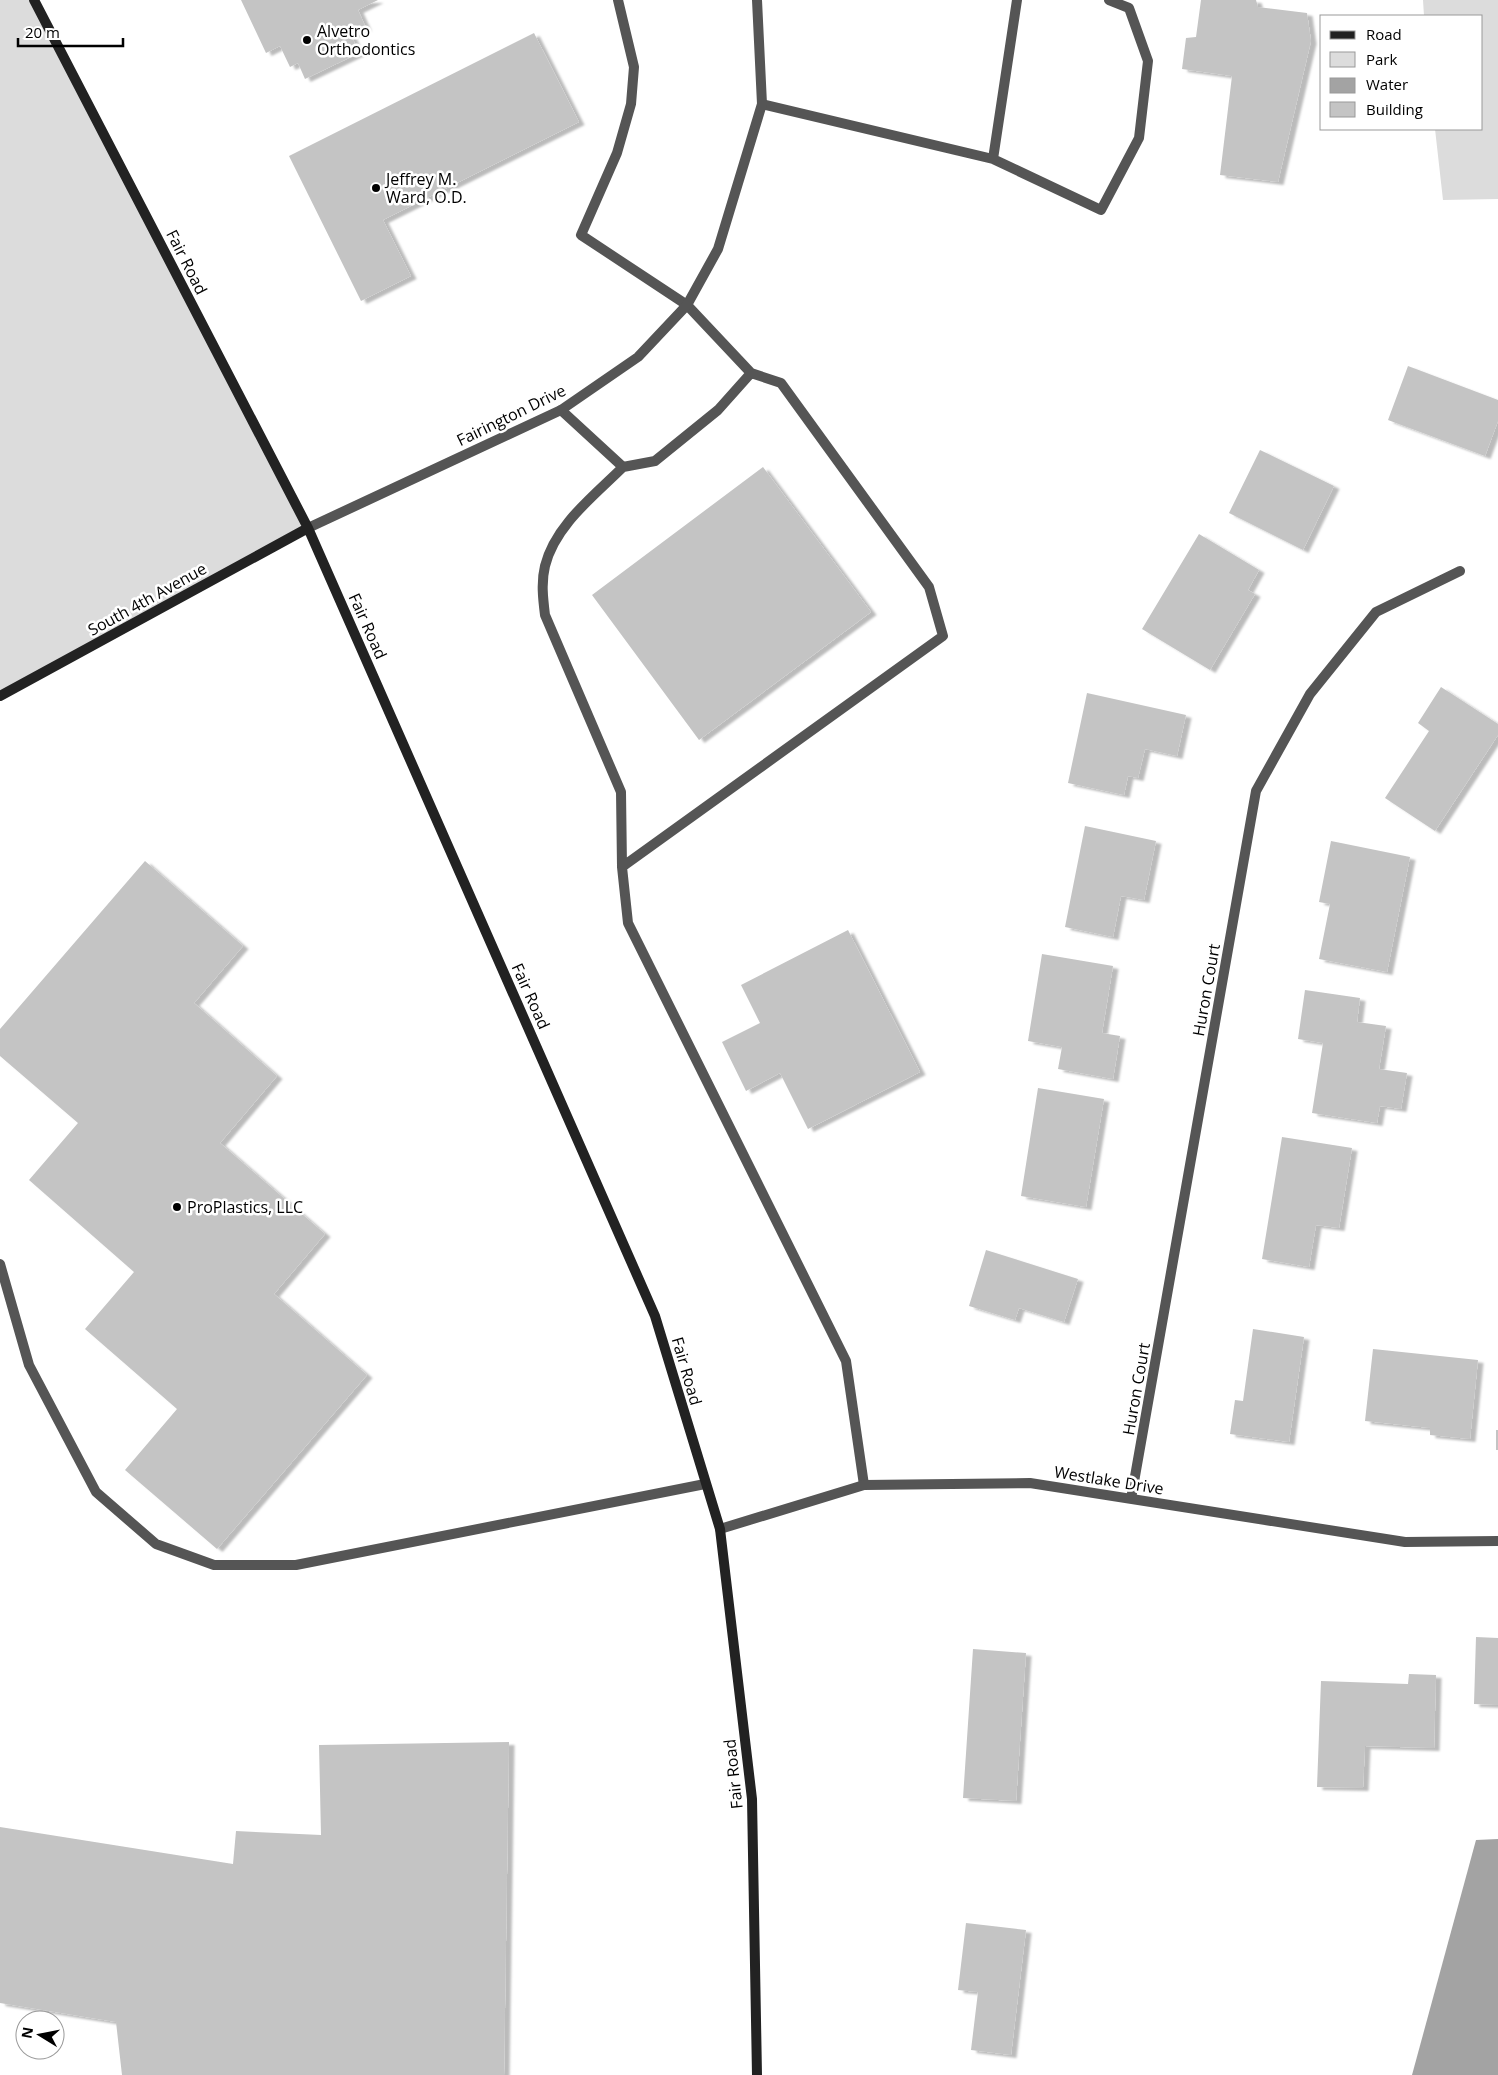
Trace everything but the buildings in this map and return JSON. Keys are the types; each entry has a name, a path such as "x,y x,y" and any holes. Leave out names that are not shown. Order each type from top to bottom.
{"main road":[{"name":"Fair Road","path":"34,0 308,528 655,1316 720,1529 752,1800 757,2075"},
{"name":"South 4th Avenue","path":"0,696 308,528"}],"street":[{"path":"618,0 634,67 631,104 617,153 581,235 687,305 751,373 781,383 929,587 943,636 622,867"},
{"name":"Fairington Drive","path":"308,528 560,410 638,357 687,305 718,249 762,104 757,0"},
{"path":"993,159 1018,0"},
{"path":"762,104 993,159 1101,210 1139,138 1148,61 1129,8 1109,0"},
{"path":"751,373 718,410 655,461 623,467 571,520 552,545 545,566 542,591 545,615 621,792 622,867 628,922 846,1361 864,1485"},
{"path":"560,410 623,467"},
{"name":"Huron Court","path":"1131,1499 1256,791 1310,694 1376,612 1460,571"},
{"path":"0,1264 29,1365 96,1492 156,1544 214,1565 296,1565 705,1484"},
{"name":"Westlake Drive","path":"720,1529 864,1485 1030,1483 1405,1542 1498,1541"}],"green space":[{"path":"0,0 34,0 308,528 0,696"},
{"path":"1423,0 1498,0 1498,199 1443,200 1435,130 1483,130 1483,15 1424,15"}],"water":[{"path":"1498,1839 1498,2075 1412,2075 1476,1840"}],"place":[{"name":"Alvetro Orthodontics","path":"307,40"},
{"name":"Jeffrey M. Ward, O.D.","path":"376,188"},
{"name":"ProPlastics, LLC","path":"177,1207"}]}
